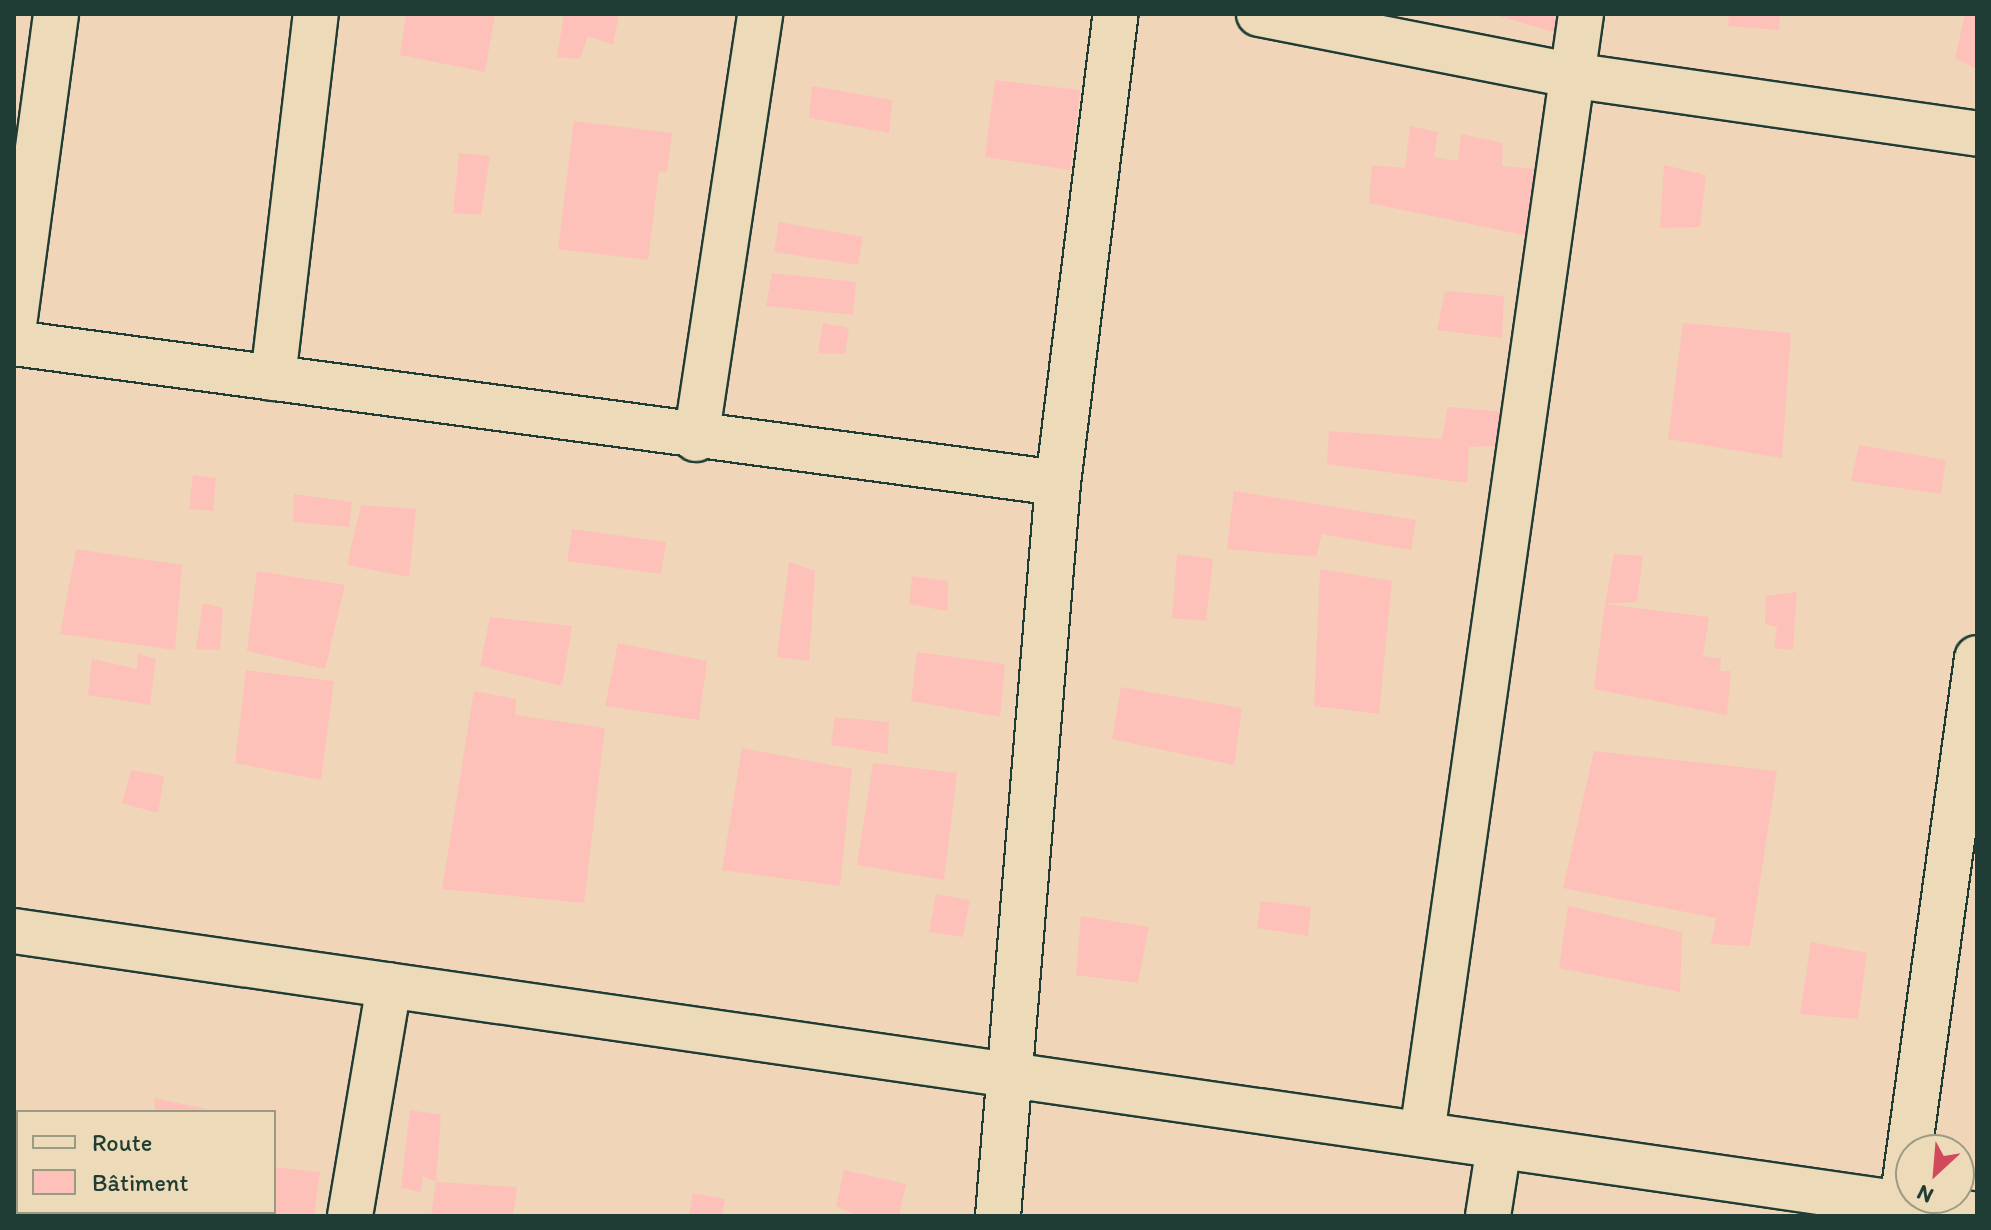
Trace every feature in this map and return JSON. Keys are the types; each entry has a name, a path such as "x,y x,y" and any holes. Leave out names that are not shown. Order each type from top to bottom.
{"street":[{"path":"14,325 56,14"},
{"path":"273,378 316,14"},
{"path":"696,439 760,14"},
{"path":"998,1216 1058,483 1116,14"},
{"path":"1259,14 1570,75 1977,134"},
{"path":"1422,1134 1581,14"},
{"path":"14,343 696,439 1058,483"},
{"path":"1944,1134 1976,676"},
{"path":"14,931 1895,1204"},
{"path":"350,1216 389,985"},
{"path":"1488,1216 1499,1146"}],"building":[{"path":"406,14 495,14 485,72 400,55"},
{"path":"564,14 619,14 613,45 588,36 580,59 557,57"},
{"path":"1558,14 1556,33 1496,15"},
{"path":"1729,14 1780,14 1779,30 1728,26"},
{"path":"1965,14 1977,14 1977,69 1955,58"},
{"path":"995,80 1080,90 1070,170 985,157"},
{"path":"812,86 892,100 889,133 809,118"},
{"path":"574,121 672,133 667,172 659,171 648,260 558,249"},
{"path":"1410,126 1438,132 1434,157 1458,161 1461,134 1503,143 1502,166 1537,169 1528,236 1369,203 1372,165 1405,168"},
{"path":"459,153 490,156 481,215 453,213"},
{"path":"1664,165 1706,175 1700,227 1660,228"},
{"path":"779,222 863,237 858,265 774,252"},
{"path":"772,273 856,282 853,315 766,306"},
{"path":"1445,291 1504,296 1502,338 1437,330"},
{"path":"823,323 849,328 845,354 818,353"},
{"path":"1683,323 1791,333 1782,458 1668,439"},
{"path":"1448,407 1507,412 1503,446 1469,447 1467,483 1327,464 1329,431 1442,439"},
{"path":"1859,445 1946,460 1941,494 1851,481"},
{"path":"193,475 216,478 213,511 189,509"},
{"path":"1234,491 1416,520 1411,550 1322,534 1316,557 1227,549"},
{"path":"294,494 352,502 349,527 293,522"},
{"path":"361,505 416,509 409,577 347,565"},
{"path":"572,529 666,542 661,574 567,561"},
{"path":"76,549 182,565 175,650 60,634"},
{"path":"1177,554 1213,559 1206,621 1172,618"},
{"path":"1614,554 1643,556 1637,602 1605,604"},
{"path":"789,562 815,571 809,661 777,657"},
{"path":"1320,569 1392,581 1379,714 1314,706"},
{"path":"257,571 345,585 325,669 247,651"},
{"path":"912,576 948,581 947,611 909,604"},
{"path":"1797,592 1793,650 1774,648 1777,627 1765,624 1766,596"},
{"path":"203,603 223,608 220,650 196,649"},
{"path":"1605,604 1709,617 1703,656 1721,659 1720,671 1731,671 1727,715 1594,689"},
{"path":"490,617 572,626 562,686 480,666"},
{"path":"618,643 707,661 699,720 605,706"},
{"path":"917,652 1005,664 1000,717 911,701"},
{"path":"138,653 156,659 150,705 88,695 92,659 137,669"},
{"path":"246,670 334,681 321,780 235,763"},
{"path":"1121,687 1242,708 1234,765 1112,739"},
{"path":"474,691 516,699 515,715 605,728 584,903 442,889"},
{"path":"835,717 889,722 888,754 831,745"},
{"path":"742,748 852,769 840,886 722,870"},
{"path":"1594,751 1777,771 1750,946 1711,944 1716,918 1563,888"},
{"path":"873,763 957,773 944,880 857,865"},
{"path":"131,770 164,776 158,813 122,803"},
{"path":"936,894 970,900 963,937 929,932"},
{"path":"1261,901 1311,907 1308,936 1257,928"},
{"path":"1568,906 1682,932 1680,992 1559,968"},
{"path":"1081,916 1149,927 1138,983 1076,975"},
{"path":"1811,942 1867,953 1858,1019 1800,1014"},
{"path":"154,1098 207,1109 207,1110 155,1110"},
{"path":"410,1110 441,1115 436,1182 423,1176 421,1192 401,1188"},
{"path":"276,1167 320,1172 314,1216 266,1216 276,1214"},
{"path":"844,1170 906,1184 899,1216 859,1216 836,1206"},
{"path":"436,1182 517,1187 513,1216 431,1216"},
{"path":"693,1193 725,1199 722,1216 689,1216"}]}
